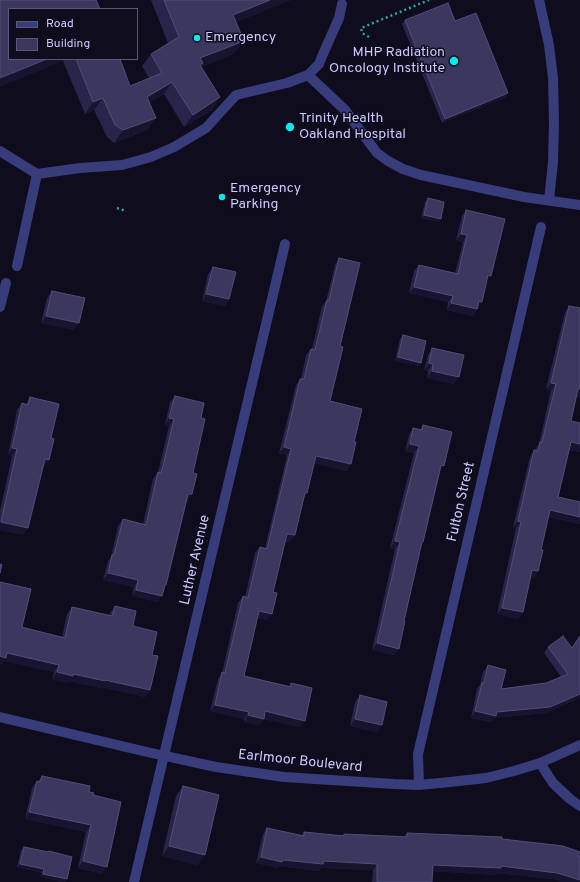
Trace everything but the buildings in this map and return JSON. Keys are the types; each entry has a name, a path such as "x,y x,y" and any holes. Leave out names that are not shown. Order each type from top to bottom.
{"street":[{"path":"539,0 549,46 553,78 553,162 549,200"},
{"path":"0,151 37,174 91,167 122,165 151,157 174,147 206,128 236,95 287,83 308,76 318,64 323,54 339,18 342,4"},
{"path":"308,76 345,110 377,153 403,169 524,197 580,205"},
{"path":"17,266 37,174"},
{"name":"Fulton Street","path":"419,784 418,754 541,227"},
{"name":"Luther Avenue","path":"134,882 285,244"},
{"path":"0,307 6,283"},
{"name":"Earlmoor Boulevard","path":"0,717 164,756 216,766 284,777 394,784 419,784 486,778 514,772 540,763 580,745"},
{"path":"540,763 553,783 580,806"}],"path":[{"path":"369,37 362,33 361,28 429,0"},
{"path":"117,208 126,211"}],"place":[{"name":"Emergency","path":"197,38"},
{"name":"MHP Radiation Oncology Institute","path":"454,61"},
{"name":"Trinity Health Oakland Hospital","path":"290,127"},
{"name":"Emergency Parking","path":"222,197"}]}
